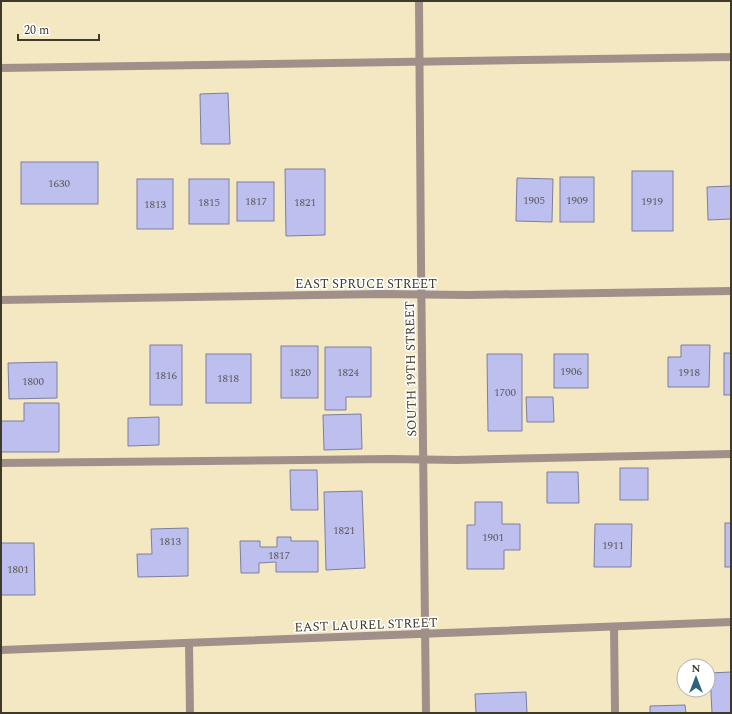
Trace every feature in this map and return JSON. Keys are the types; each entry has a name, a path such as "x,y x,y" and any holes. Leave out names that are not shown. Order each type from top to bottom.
{"street":[{"name":"SOUTH 19TH STREET","path":"419,1 426,713"},
{"path":"1,68 731,57"},
{"name":"EAST SPRUCE STREET","path":"1,300 731,291"},
{"path":"1,463 424,459 456,460 731,454"},
{"name":"EAST LAUREL STREET","path":"1,650 189,644 731,622"},
{"path":"614,627 615,713"},
{"path":"189,644 190,713"}],"building":[{"path":"228,93 230,144 201,144 200,94"},
{"path":"21,162 98,162 98,204 21,204"},
{"path":"285,169 325,169 325,235 286,236"},
{"path":"632,171 673,171 673,231 632,231"},
{"path":"560,177 594,177 594,222 560,222"},
{"path":"517,178 553,179 552,222 516,221"},
{"path":"137,179 173,179 173,229 137,229"},
{"path":"189,179 229,179 229,224 189,224"},
{"path":"237,182 274,182 274,221 237,221"},
{"path":"731,186 731,219 708,220 707,187"},
{"path":"150,345 182,345 182,405 150,405"},
{"path":"681,345 710,345 709,387 668,387 668,357 681,357"},
{"path":"281,346 318,346 318,398 281,398"},
{"path":"325,347 371,347 371,397 346,397 346,410 325,410"},
{"path":"724,353 731,353 731,395 724,395"},
{"path":"206,354 251,354 251,403 206,403"},
{"path":"487,354 522,354 522,431 488,431"},
{"path":"554,354 588,354 588,388 554,388"},
{"path":"57,362 57,398 9,399 8,363"},
{"path":"526,397 553,397 554,422 527,422"},
{"path":"24,403 59,403 59,452 1,452 1,421 24,421"},
{"path":"361,414 362,449 324,450 323,415"},
{"path":"159,417 159,445 128,446 128,418"},
{"path":"620,468 648,468 648,500 620,500"},
{"path":"290,470 317,470 318,510 291,510"},
{"path":"547,472 578,472 579,503 547,503"},
{"path":"362,491 365,568 326,570 324,492"},
{"path":"475,502 502,502 502,524 520,524 520,550 504,550 504,569 467,569 467,525 475,525"},
{"path":"725,523 731,523 731,567 725,567"},
{"path":"595,524 632,524 631,567 594,567"},
{"path":"188,528 188,576 138,577 137,554 152,554 151,529"},
{"path":"277,537 291,537 291,541 318,541 318,572 276,572 276,562 259,563 259,573 241,573 240,541 260,541 260,547 277,547"},
{"path":"1,543 34,543 35,595 1,595"},
{"path":"731,672 731,713 712,713 711,698 716,698 716,673"},
{"path":"526,692 527,713 476,713 475,694"},
{"path":"685,705 686,713 650,713 650,706"}]}
